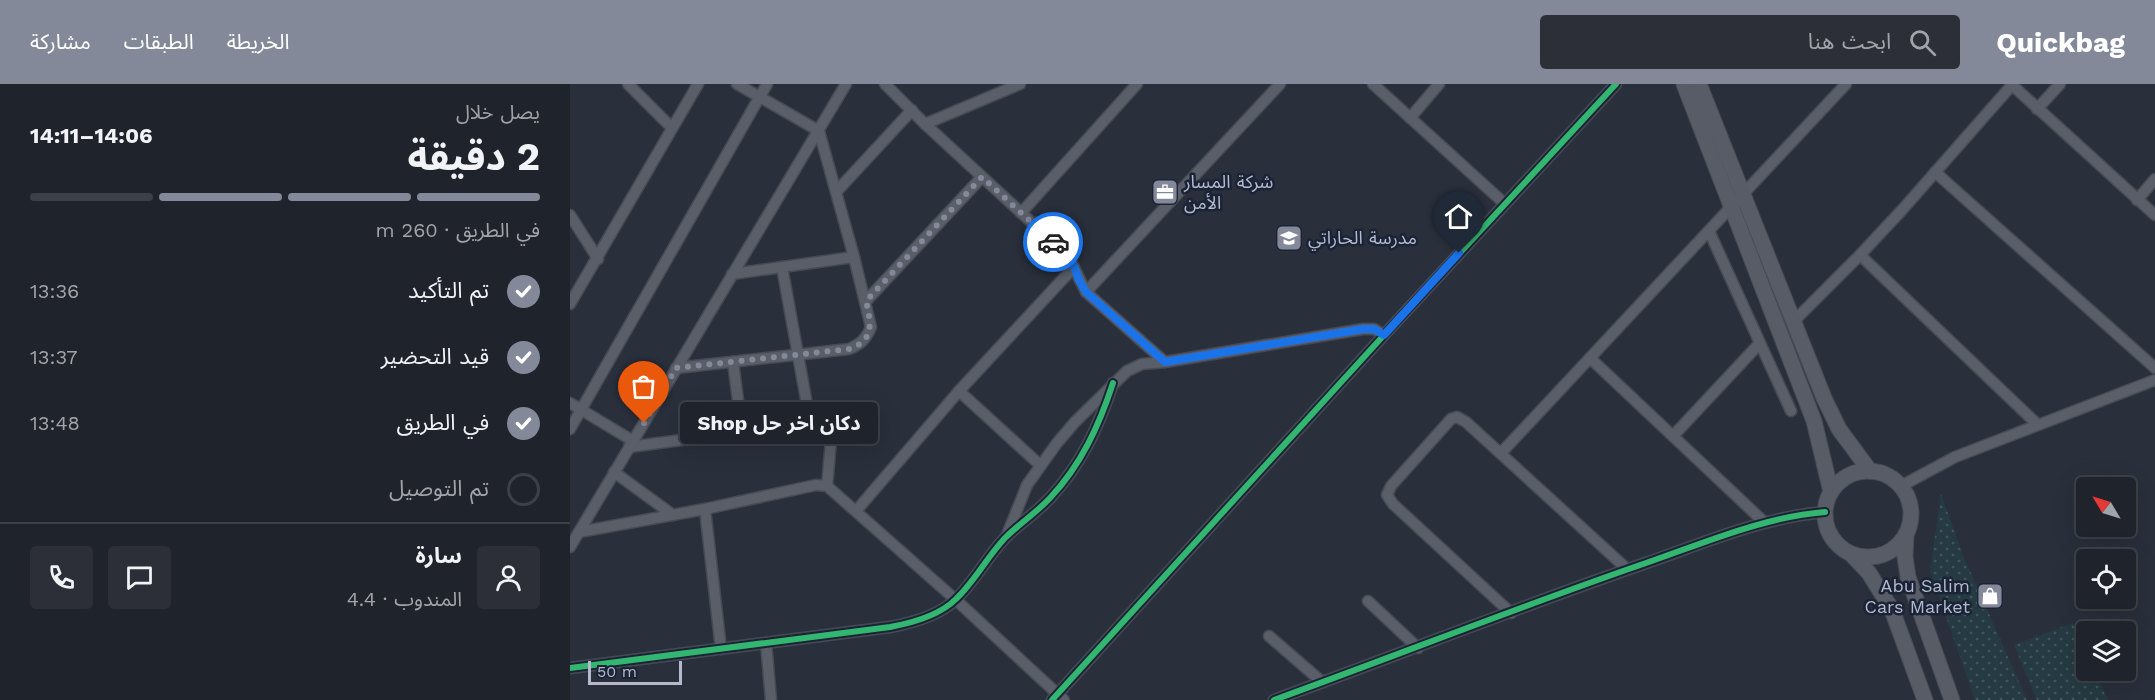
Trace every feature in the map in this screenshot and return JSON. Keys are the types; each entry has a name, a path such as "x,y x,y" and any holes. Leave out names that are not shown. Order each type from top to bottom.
{"street":[{"path":"628,84 672,128"},
{"path":"570,304 698,84"},
{"path":"676,368 849,349 859,345 867,337 871,327 837,191 819,131 737,84"},
{"path":"570,429 767,84"},
{"path":"570,547 846,84"},
{"path":"885,84 1068,256 1086,292 1165,362"},
{"path":"925,124 1020,84"},
{"path":"1021,213 1137,84"},
{"path":"1086,292 1280,84"},
{"path":"1373,84 1505,204"},
{"path":"1410,118 1439,84"},
{"path":"579,532 705,509 816,485 827,486 956,600 1058,698 1384,335 1616,84"},
{"path":"1684,84 1814,421 1831,492"},
{"path":"1699,84 1833,417 1848,444 1870,471"},
{"path":"1501,453 1846,84"},
{"path":"1794,321 1860,255 2011,84 2155,215"},
{"path":"2037,109 2060,84"},
{"path":"837,191 912,111"},
{"path":"1935,172 2155,368"},
{"path":"866,301 982,177"},
{"path":"2137,200 2155,179"},
{"path":"570,215 598,259"},
{"path":"1709,231 1791,411"},
{"path":"1860,255 2037,424"},
{"path":"732,274 854,257"},
{"path":"782,267 810,421"},
{"path":"856,511 959,391 1074,267"},
{"path":"1005,538 1027,485 1040,465 1075,422 1127,371 1137,366 1363,329 1374,329 1384,335"},
{"path":"1673,436 1760,343"},
{"path":"1590,358 1764,522"},
{"path":"733,362 742,431"},
{"path":"1901,486 1948,460 2155,380"},
{"path":"570,668 907,624 932,614 956,600 1005,538 1049,499 1066,479 1094,434 1113,383"},
{"path":"959,391 1040,465"},
{"path":"570,404 631,444 823,421 832,429 827,486"},
{"path":"1510,613 1393,504 1387,495 1391,486 1451,418 1462,418 1628,569"},
{"path":"1906,534 1888,552 1876,556 1864,557 1842,549 1829,533 1825,512 1831,492 1844,478 1861,471 1887,475 1901,486 1909,501 1910,509 1905,557 1908,577 1952,700"},
{"path":"614,472 673,515"},
{"path":"705,509 721,649"},
{"path":"1274,700 1628,569 1764,522 1794,515 1825,512"},
{"path":"1851,554 1869,573 1892,610 1925,700"},
{"path":"1368,601 1418,648"},
{"path":"1269,636 1322,682"},
{"path":"766,643 771,700"}],"shaded area":[{"path":"1941,494 1963,555 2027,700 1975,700 1930,571"},
{"path":"2073,623 2076,630 2076,681 2099,681 2108,700 2037,700 2014,645"}],"cycle path":[{"path":"1052,700 1616,84"},
{"path":"570,668 890,627 916,621 942,610 969,585 1005,538 1045,503 1071,472 1088,444 1113,383"},
{"path":"1274,700 1712,539 1779,519 1825,512"}],"way so far":[{"path":"644,423 676,368 849,349 859,345 867,337 871,327 866,301 982,177 1053,242"}],"place":[{"name":"شركة المسار الأمن","path":"1165,192"},
{"name":"مدرسة الحاراتي","path":"1289,238"},
{"name":"دكان اخر حل Shop","path":"644,423"},
{"name":"Abu Salim Cars Market","path":"1990,596"}],"route":[{"path":"1053,242 1072,261 1086,292 1165,362 1368,328 1384,335 1459,253"}]}
